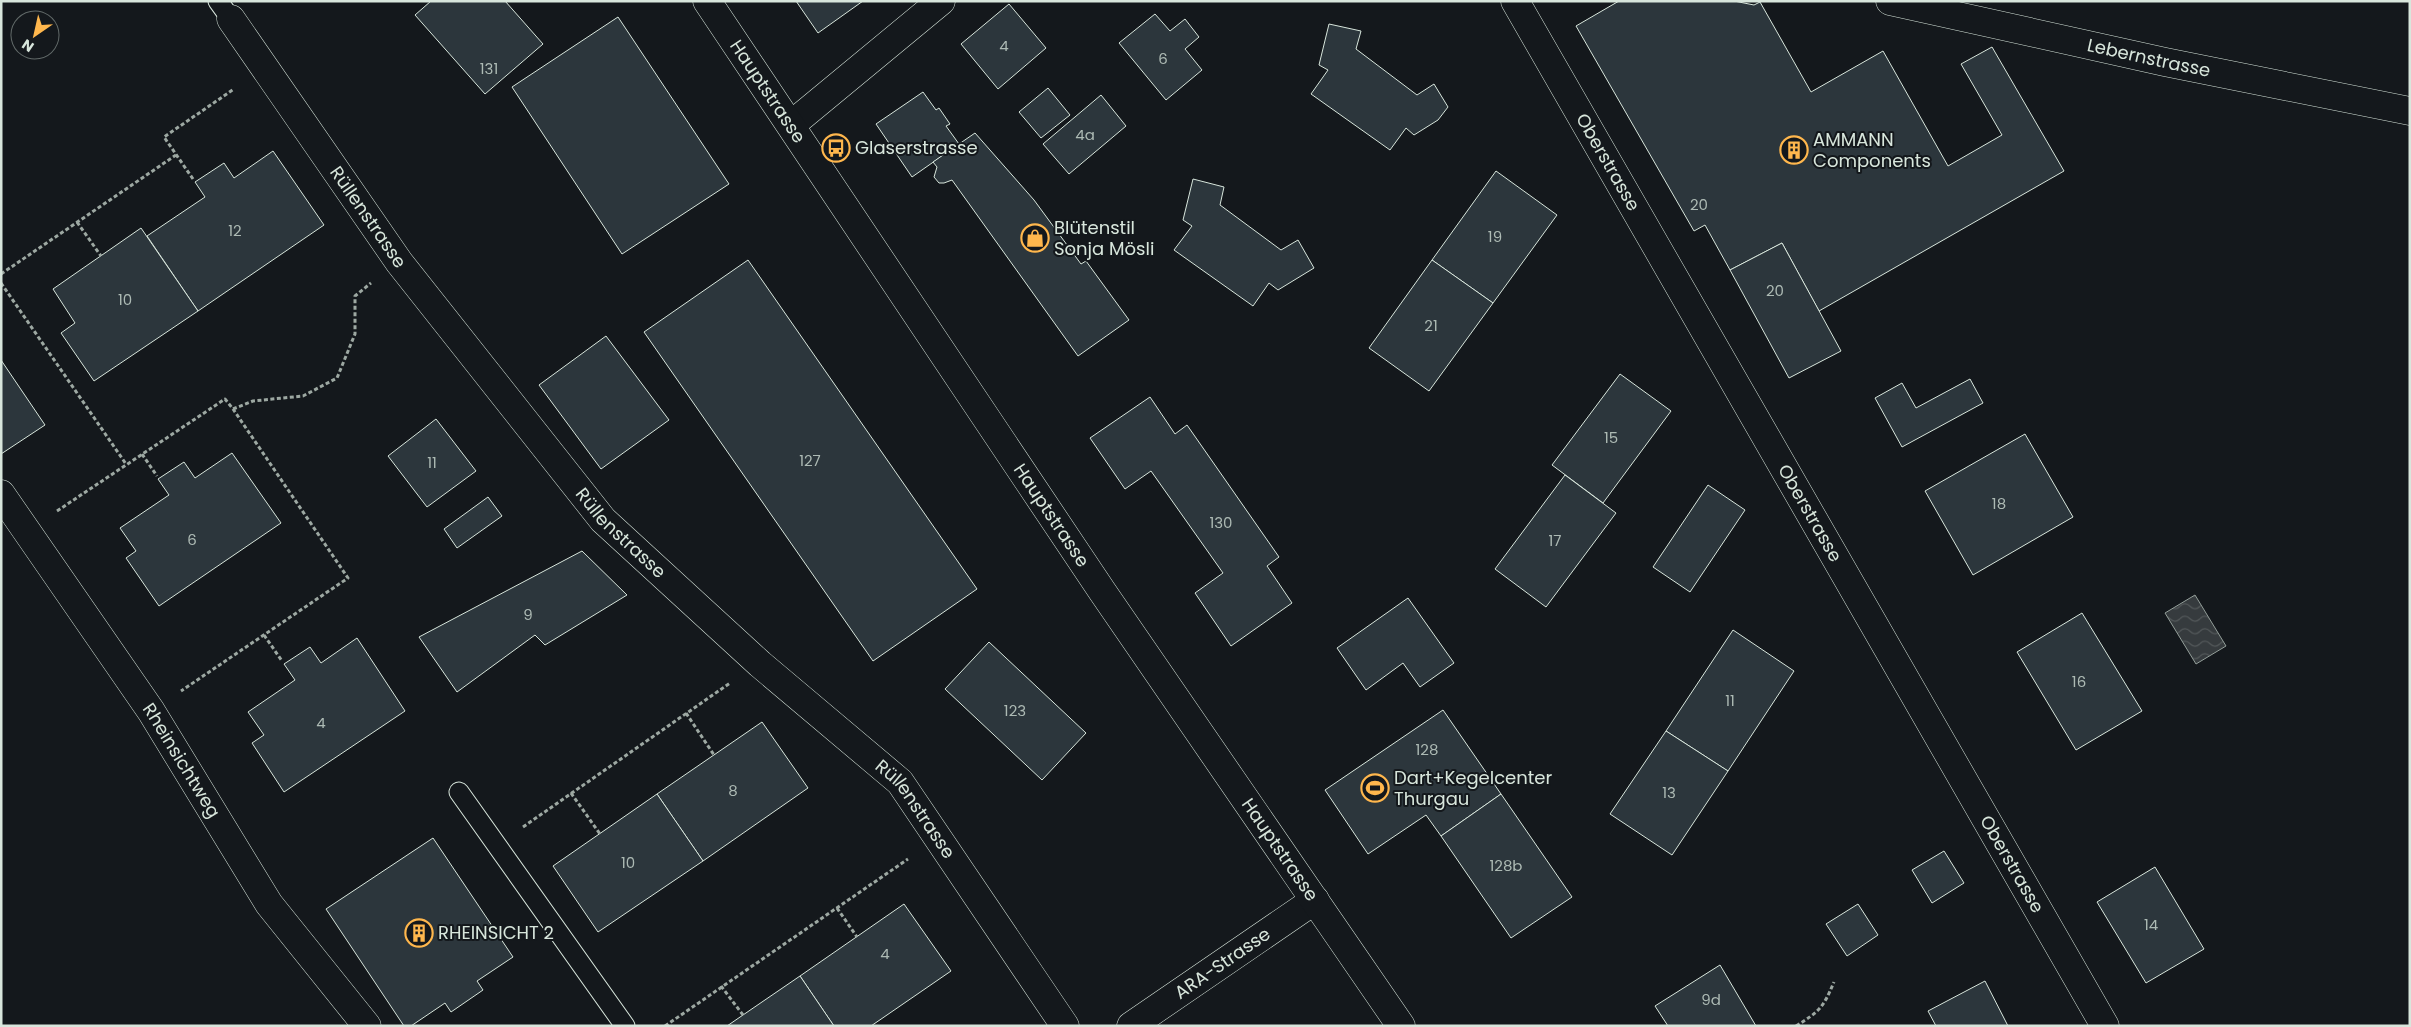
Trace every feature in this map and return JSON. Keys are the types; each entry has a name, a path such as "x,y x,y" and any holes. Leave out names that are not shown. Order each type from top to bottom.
{"street":[{"name":"Hauptstrasse","path":"707,1 1102,591 1401,1026"},
{"path":"791,125 942,1"},
{"name":"Oberstrasse","path":"1515,1 2105,1026"},
{"name":"Lebernstrasse","path":"1890,1 2156,60 2410,110"},
{"name":"Rüllenstrasse","path":"225,10 399,262 603,520 760,664 900,782 1065,1026"},
{"name":"Rheinsichtweg","path":"1,494 151,711 269,904 367,1026"},
{"name":"ARA-Strasse","path":"1131,1026 1315,900"}],"lane":[{"path":"460,792 625,1026"}],"path":[{"path":"193,179 164,137 264,69"},
{"path":"1,274 176,154"},
{"path":"78,222 100,256"},
{"path":"233,409 253,401 303,396 337,378 356,334 355,296 399,262"},
{"path":"1,283 126,464"},
{"path":"27,530 225,399 233,409 348,578 151,711"},
{"path":"142,454 157,476"},
{"path":"264,635 282,661"},
{"path":"544,812 722,688"},
{"path":"686,713 714,755"},
{"path":"571,793 600,834"},
{"path":"665,1026 909,858"},
{"path":"837,908 857,937"},
{"path":"1796,1026 1817,1013 1824,1005 1834,982"},
{"path":"721,986 743,1015"}],"water":[{"path":"2195,595 2226,646 2196,664 2165,613"}],"building":[{"path":"431,1 505,1 543,44 485,94 415,15"},
{"path":"796,1 863,1 818,33"},
{"name":"AMMANN Components","path":"1619,1 1734,1 1754,5 1760,2 1811,92 1883,51 1948,166 2002,135 1961,64 1992,47 2064,171 1819,311 1782,243 1730,270 1705,225 1694,231 1576,26"},
{"path":"1009,4 1046,48 998,89 961,44"},
{"path":"1155,14 1170,31 1185,19 1199,37 1185,49 1202,70 1166,100 1119,43"},
{"path":"618,17 729,184 622,254 512,87"},
{"path":"1329,24 1361,31 1356,49 1417,95 1434,84 1448,107 1438,120 1414,135 1406,128 1390,150 1311,94 1328,70 1319,65"},
{"path":"1048,88 1070,115 1041,138 1019,112"},
{"path":"923,92 936,110 939,108 950,124 946,126 959,144 912,177 876,124"},
{"path":"1101,95 1126,126 1069,174 1043,144"},
{"path":"975,133 1034,200 1081,264 1086,261 1129,320 1078,356 952,180 939,183 934,177 937,167 933,162"},
{"path":"273,151 324,225 198,311 147,236 205,197 195,182 224,163 234,178"},
{"path":"1496,171 1557,215 1493,303 1432,260"},
{"path":"1193,179 1224,187 1220,205 1281,250 1298,240 1314,268 1278,290 1269,283 1253,306 1174,250 1192,226 1183,220"},
{"path":"141,228 198,311 94,381 61,333 75,323 53,289"},
{"path":"1782,243 1841,351 1789,378 1730,270"},
{"path":"748,260 977,589 873,661 644,332"},
{"path":"1432,260 1493,303 1429,391 1369,348"},
{"path":"606,336 669,420 601,469 539,385"},
{"path":"1,360 45,425 1,454"},
{"path":"1620,374 1671,411 1603,503 1552,465"},
{"path":"1970,379 1983,403 1902,447 1875,398 1902,383 1916,408"},
{"path":"1150,397 1175,434 1187,425 1279,557 1267,566 1292,603 1231,646 1195,593 1223,573 1151,471 1125,489 1090,438"},
{"path":"436,419 476,471 427,507 388,456"},
{"path":"2025,434 2073,517 1973,575 1925,491"},
{"path":"232,453 281,523 159,606 126,558 136,551 120,528 169,495 158,479 184,462 195,478"},
{"path":"1565,475 1616,513 1546,607 1495,569"},
{"path":"1708,485 1745,510 1690,592 1653,567"},
{"path":"488,497 502,516 457,548 444,529"},
{"path":"582,551 627,595 545,645 535,635 457,692 419,637"},
{"path":"1408,598 1454,663 1420,687 1403,663 1366,690 1337,648"},
{"path":"2082,613 2142,711 2076,750 2017,652"},
{"path":"1733,630 1794,671 1728,771 1666,731"},
{"path":"357,638 405,711 284,792 252,743 264,735 248,712 295,680 284,664 310,647 321,663"},
{"path":"989,642 1086,733 1042,780 945,689"},
{"path":"1443,710 1501,794 1441,836 1426,815 1368,854 1325,790"},
{"path":"762,722 808,788 703,861 657,794"},
{"path":"1666,731 1728,771 1672,855 1610,814"},
{"path":"657,794 703,861 598,932 553,866"},
{"path":"1501,794 1572,897 1511,938 1441,836"},
{"name":"RHEINSICHT 2","path":"433,838 513,957 477,981 483,990 451,1012 445,1003 411,1026 404,1026 326,909"},
{"path":"1944,851 1964,883 1932,903 1912,870"},
{"path":"2155,867 2204,949 2146,983 2097,902"},
{"path":"904,904 951,971 871,1026 834,1026 800,976"},
{"path":"1858,904 1878,935 1847,956 1826,924"},
{"path":"1720,965 1756,1026 1668,1026 1655,1006"},
{"path":"800,976 834,1026 727,1026 743,1015"},
{"path":"1985,981 2008,1026 1936,1026 1928,1011"}],"place":[{"name":"Glaserstrasse","path":"836,148"},
{"name":"AMMANN Components","path":"1794,150"},
{"name":"Blütenstil Sonja Mösli","path":"1035,238"},
{"name":"Dart+Kegelcenter Thurgau","path":"1375,788"},
{"name":"RHEINSICHT 2","path":"419,933"}]}
